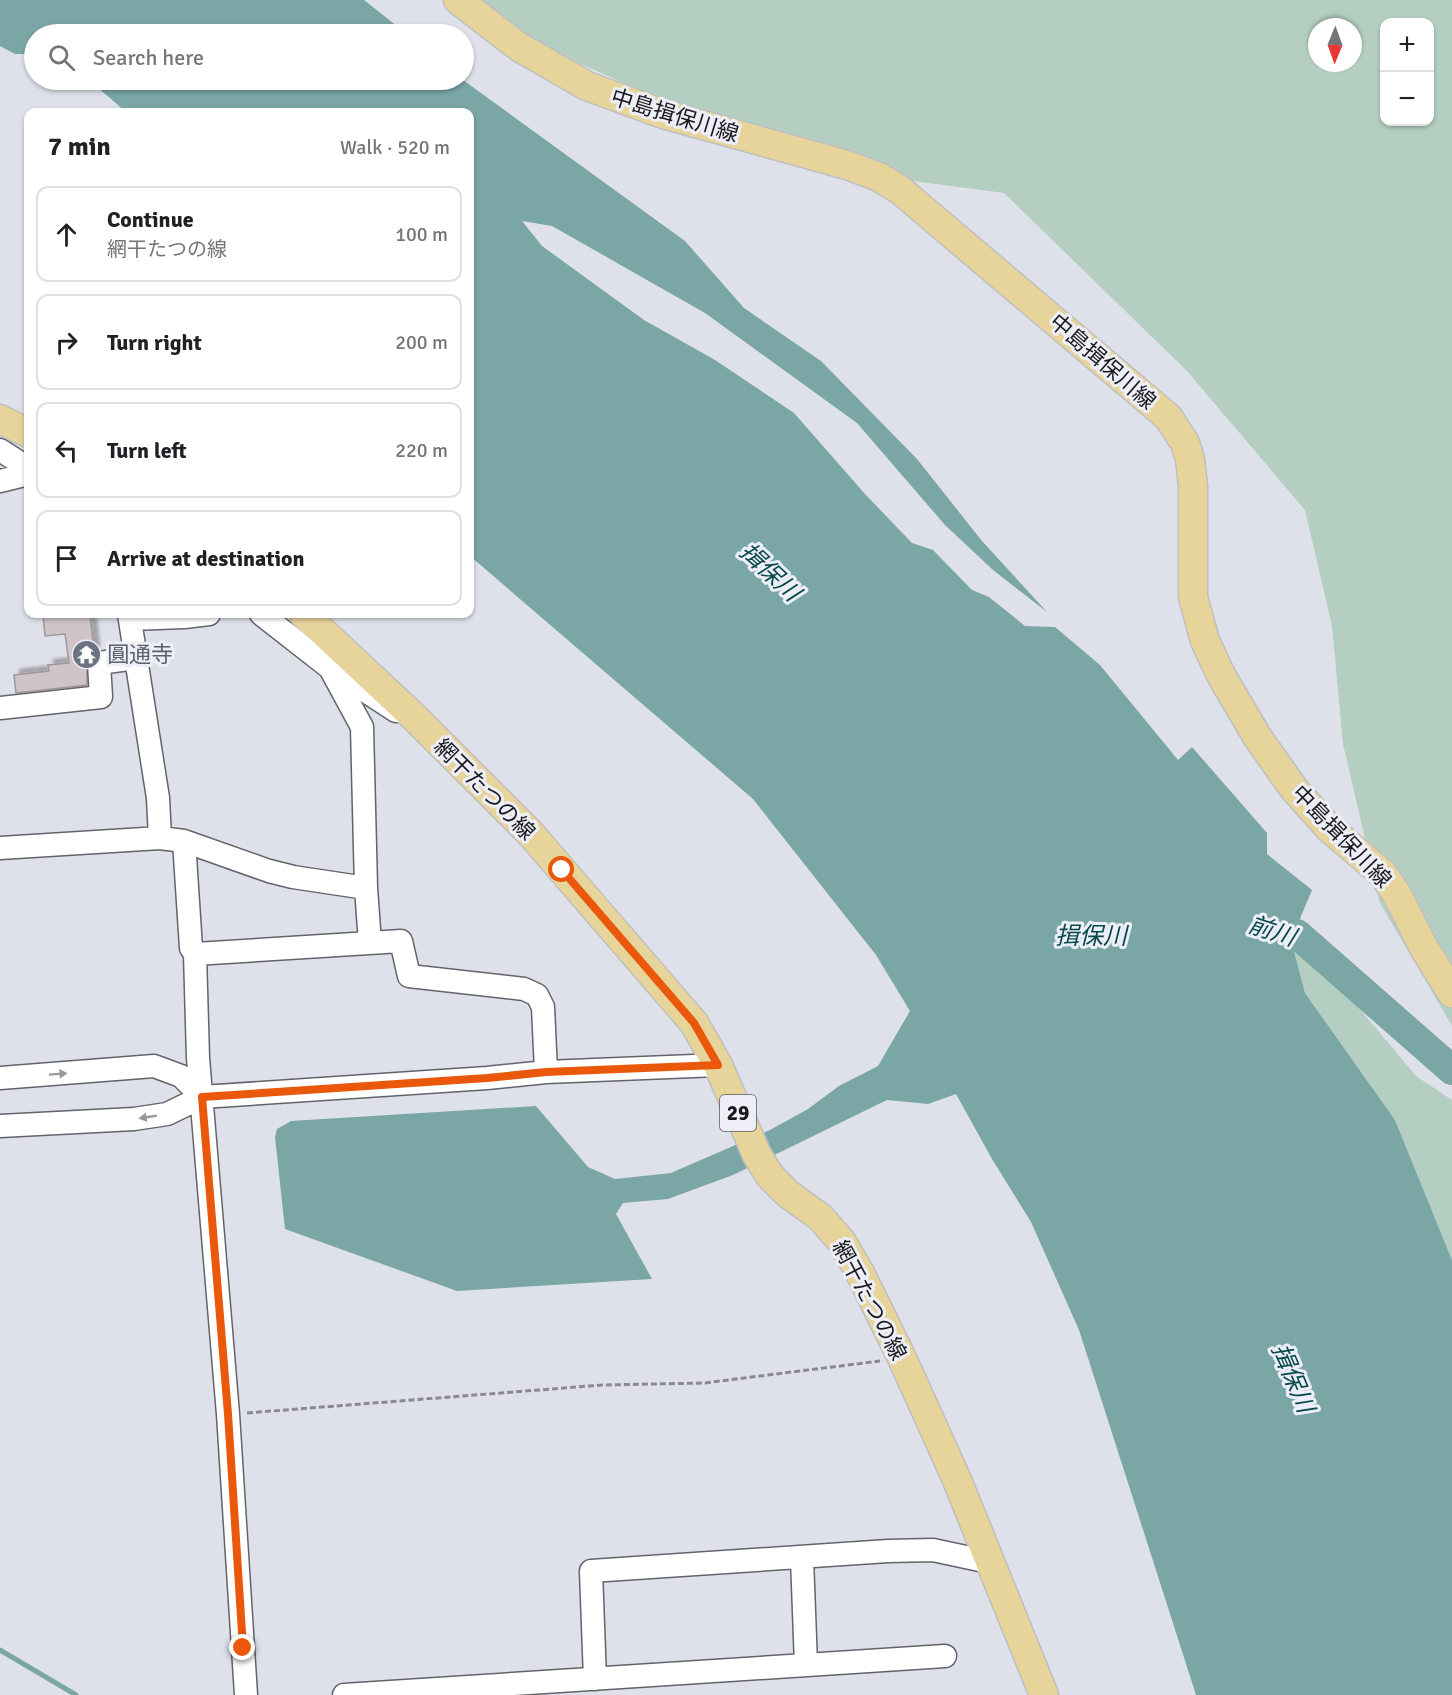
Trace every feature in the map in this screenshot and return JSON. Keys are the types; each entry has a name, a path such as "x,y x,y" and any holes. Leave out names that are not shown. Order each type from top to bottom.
{"main road":[{"name":"中島揖保川線","path":"458,0 519,47 587,86 663,114 847,165 886,182 909,197 1168,417 1185,443 1190,459 1193,486 1193,597 1205,641 1222,677 1258,738 1294,789 1330,829 1383,874 1398,896 1424,948 1452,993"},
{"path":"0,419 24,431"},
{"name":"網干たつの線","path":"308,618 414,717 531,834 694,1023 718,1065 757,1155 770,1176 788,1194 820,1217 842,1242 861,1273 957,1480 1044,1695"}],"street":[{"path":"0,450 24,465"},
{"path":"0,481 24,475"},
{"path":"129,618 158,798 160,838"},
{"path":"266,618 330,668 392,709 414,717"},
{"path":"0,708 101,697 99,663 136,658"},
{"path":"330,668 362,727 366,888 370,943"},
{"path":"0,848 160,838 184,841 269,871 293,877 366,888"},
{"path":"184,841 191,948 195,954 198,1058 228,1414 246,1695"},
{"path":"195,954 402,941 409,976 524,989 537,995 543,1007 546,1072"},
{"path":"0,1126 134,1119 167,1114 202,1097 546,1072 718,1065"},
{"path":"0,1078 154,1066 181,1076 202,1097"},
{"path":"595,1678 591,1571 888,1551 933,1550 990,1562"},
{"path":"802,1558 806,1665"},
{"path":"344,1695 945,1656"}],"path":[{"path":"228,1414 602,1385 704,1383 902,1358"}],"shaded area":[{"path":"481,0 1452,0 1452,1026 1380,903 1343,744 1332,626 1305,510 1187,371 1004,193 906,180 699,116 535,44"},
{"path":"1305,930 1323,947 1354,1002 1416,1076 1452,1100 1452,1260 1395,1120 1305,993 1291,940"}],"water":[{"path":"0,0 364,0 394,24 24,24 24,54 15,54 0,46"},
{"name":"揖保川","path":"474,88 685,241 744,308 821,361 917,459 982,541 1047,612 993,570 945,525 857,423 705,313 552,226 522,221 542,246 644,320 715,360 794,413 865,494 912,543 933,550 972,590 989,597 1025,626 1055,627 1100,665 1178,760 1192,747 1267,833 1267,854 1312,890 1291,940 1305,993 1395,1120 1452,1260 1452,1695 1196,1695 1079,1330 1031,1222 956,1094 928,1104 887,1100 733,1175 668,1199 623,1203 616,1214 652,1279 457,1291 285,1229 275,1137 277,1129 291,1121 536,1106 588,1167 615,1179 671,1173 770,1130 808,1109 839,1086 878,1066 910,1011 876,955 753,799 474,559 474,108 121,108 101,90 474,90"}],"building":[{"name":"圓通寺","path":"43,618 90,618 94,651 87,658 87,685 16,693 14,675 49,671 48,665 69,663 65,634 45,636"}],"waterway":[{"name":"前川","path":"1255,924 1297,934 1452,1070"},
{"path":"0,1650 76,1695"}],"place":[{"name":"圓通寺","path":"86,654"}],"route":[{"path":"243,1648 228,1414 202,1097 546,1072 718,1065 694,1023 562,870"}]}
